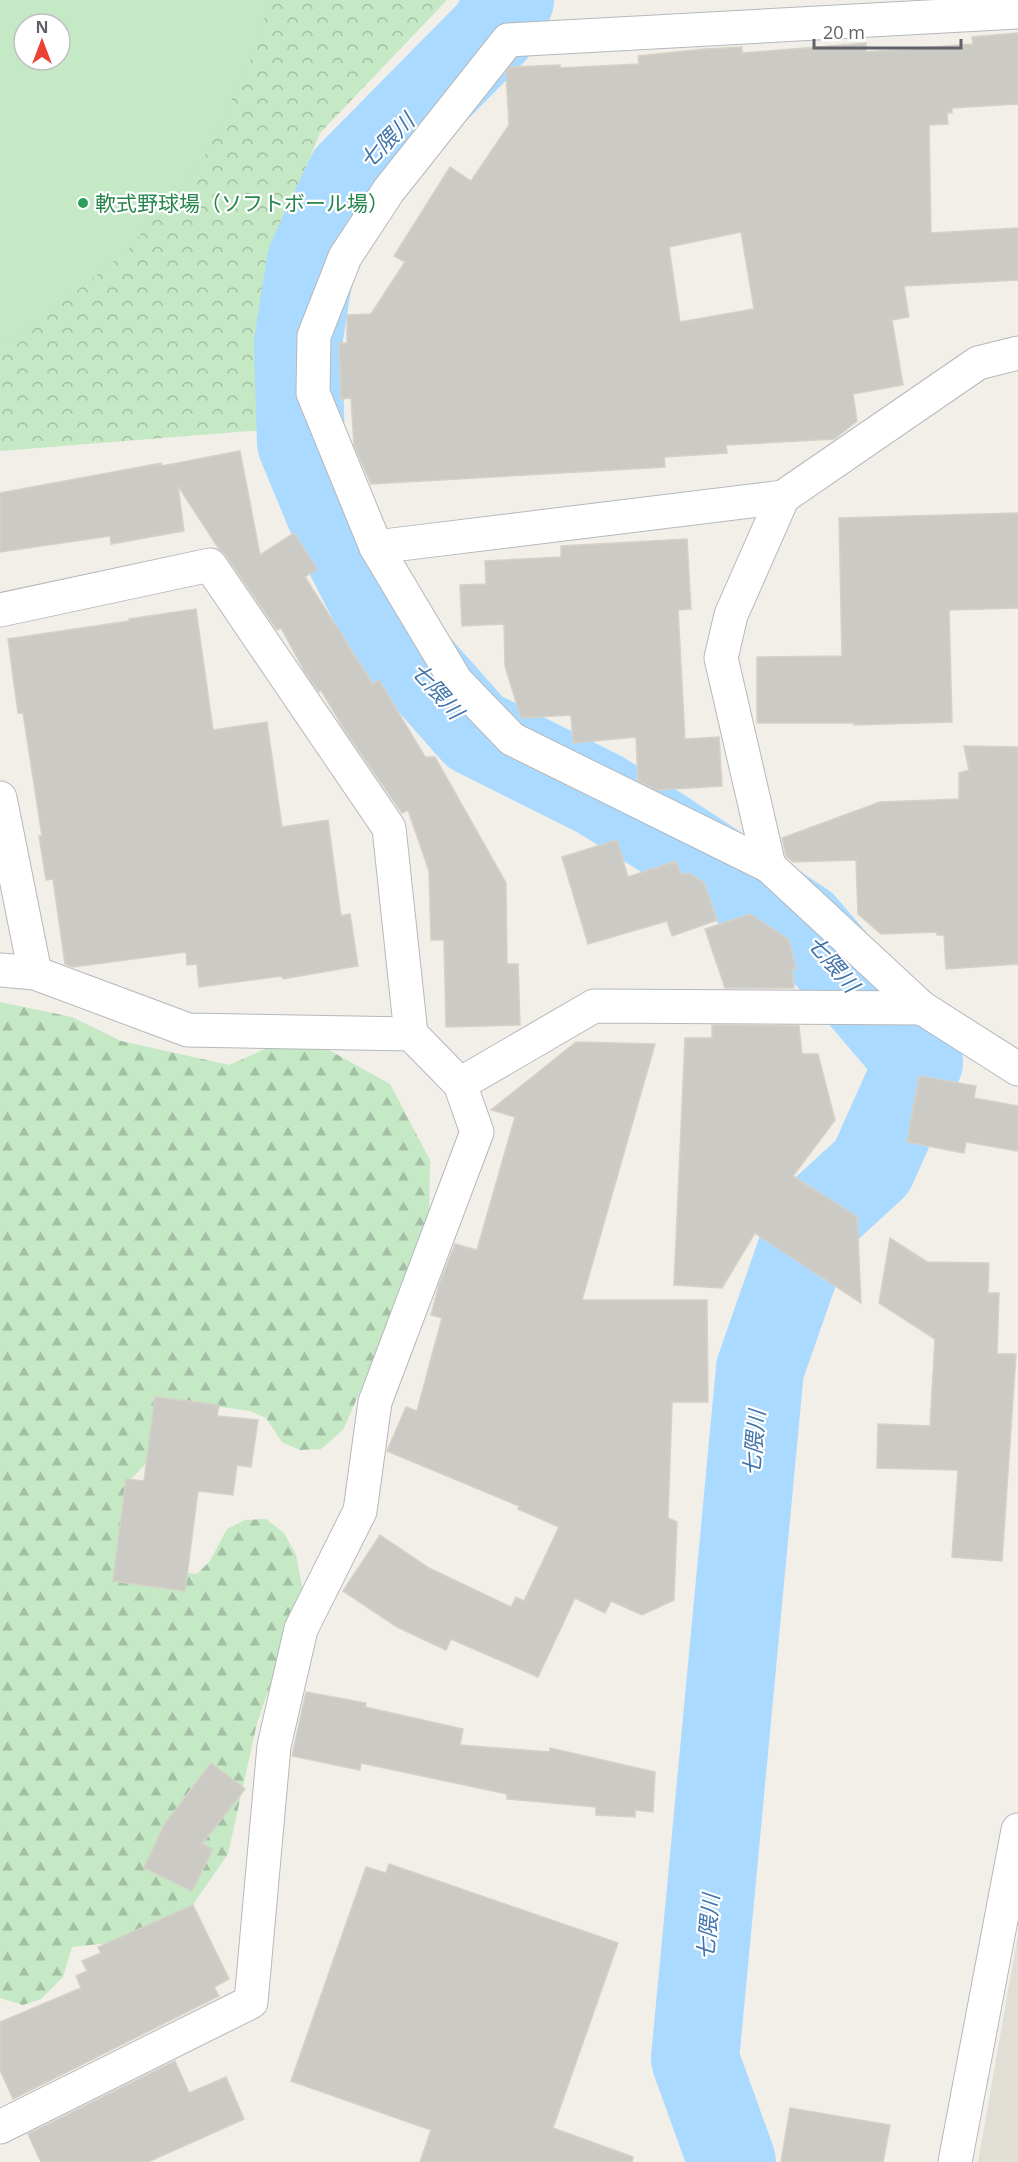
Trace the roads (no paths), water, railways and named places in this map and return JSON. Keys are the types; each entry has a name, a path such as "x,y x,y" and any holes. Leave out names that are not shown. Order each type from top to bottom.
{"street":[{"path":"1018,12 508,40 389,190 345,257 314,336 313,393 376,547 456,681 512,739 769,866 922,1008 1018,1069"},
{"path":"376,547 783,497 978,363 1018,353"},
{"path":"769,866 721,658 731,615 783,497"},
{"path":"0,610 210,566 389,828 411,1034 460,1084 477,1132 375,1402 360,1512 301,1629 274,1746 251,2002 0,2127"},
{"path":"0,798 35,973"},
{"path":"0,970 35,973 188,1030 411,1034"},
{"path":"460,1084 594,1006 922,1008"},
{"path":"955,2162 1018,1830"}],"waterway":[{"name":"七隈川","path":"510,0 493,31 350,176 311,261 298,343 301,443 340,537 392,638 475,732 599,794 803,926 919,1062 872,1167 811,1223 760,1369 695,2059 732,2162"}],"place":[{"name":"軟式野球場（ソフトボール場）","path":"83,203"}]}
